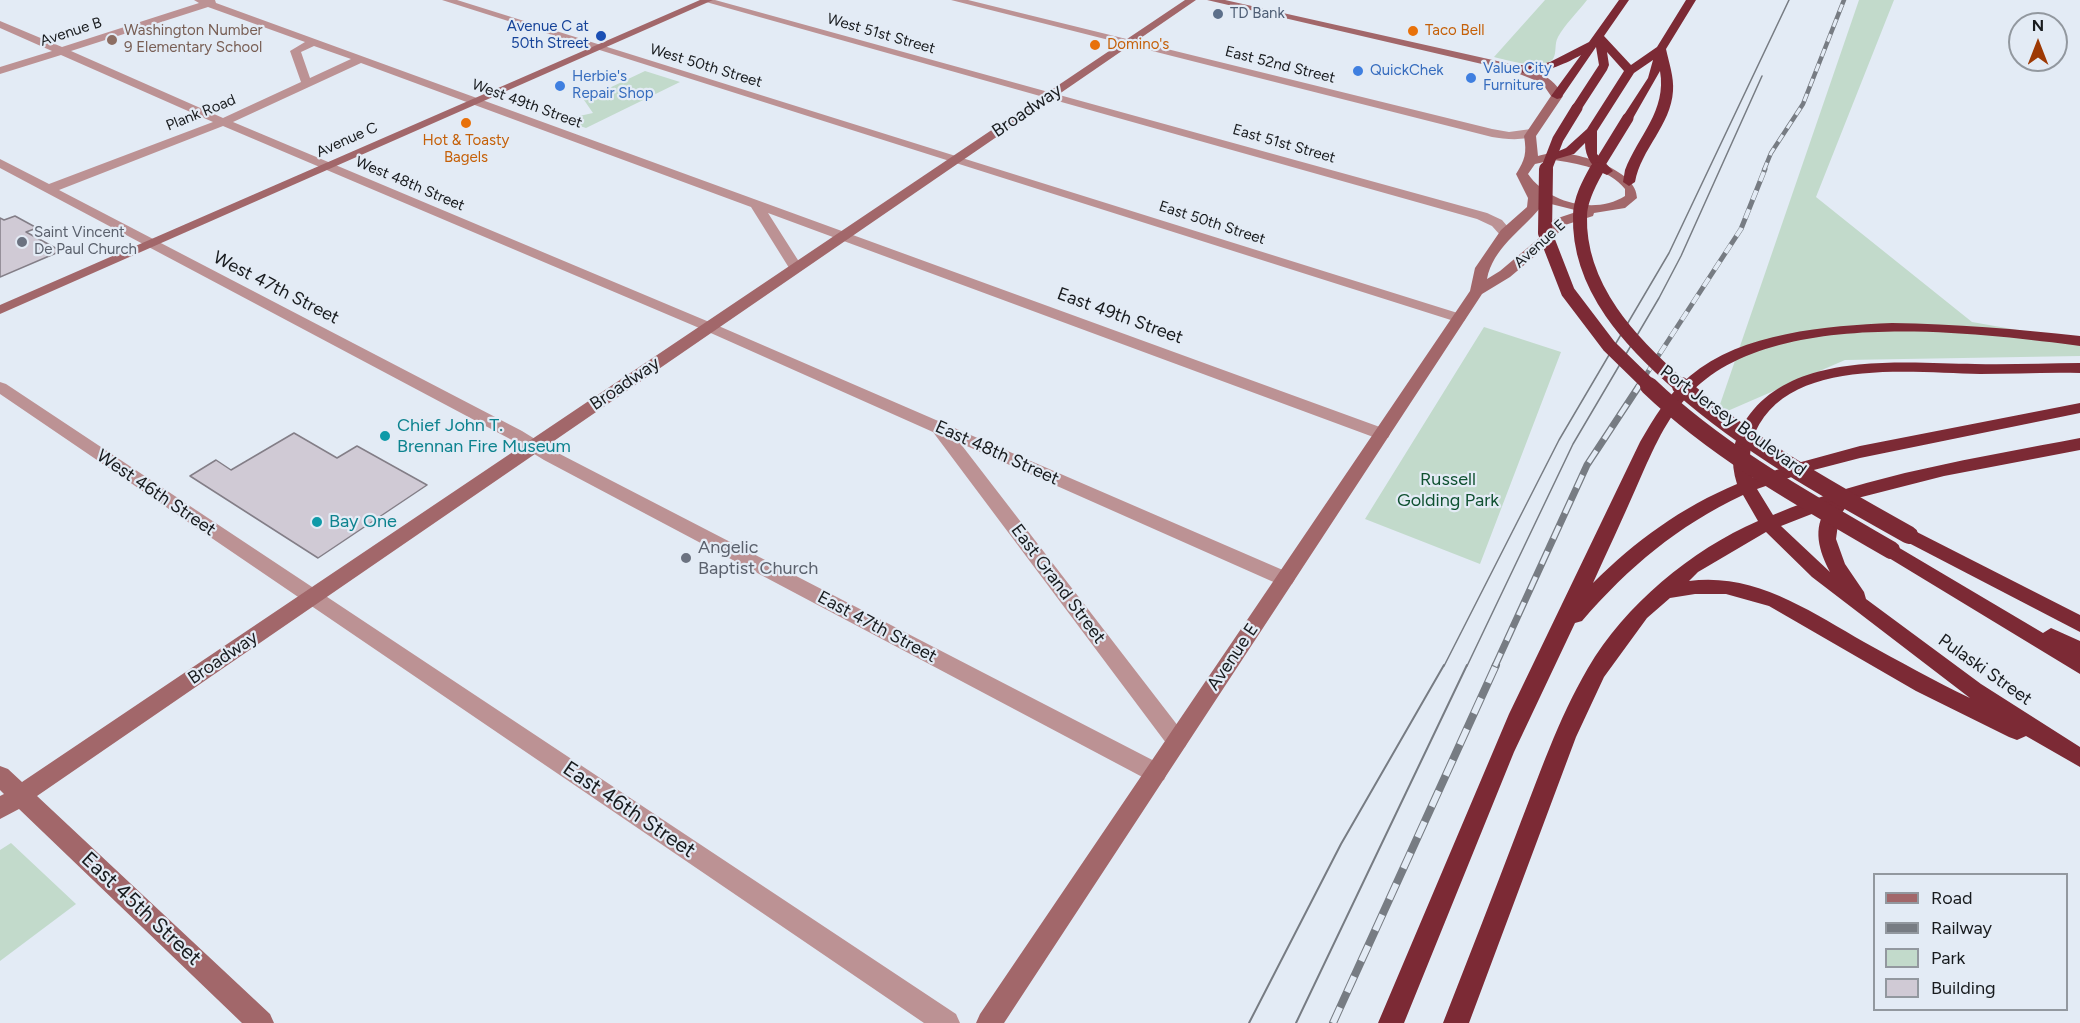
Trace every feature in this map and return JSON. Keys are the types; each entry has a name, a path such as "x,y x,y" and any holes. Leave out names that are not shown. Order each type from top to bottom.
{"highway":[{"path":"1557,96 1624,0"},
{"path":"1553,156 1569,151 1592,131 1630,71 1661,49 1691,0"},
{"path":"1515,68 1541,69 1556,66 1600,37"},
{"path":"1600,37 1630,71"},
{"name":"Port Jersey Boulevard","path":"1600,37 1602,70 1558,135 1544,174 1542,205 1546,238 1579,309 1625,365 1684,415 1780,483 1891,550 2080,650"},
{"path":"1629,182 1630,166 1662,110 1668,94 1661,49"},
{"name":"Port Jersey Boulevard","path":"1661,49 1653,78 1586,190 1580,216 1580,238 1585,263 1606,309 1651,360 1708,407 1801,472 1909,535 2080,624"},
{"path":"1592,131 1591,155 1607,171"},
{"path":"1391,1023 1519,716 1554,647 1655,429 1678,395 1693,380 1733,356 1781,340 1843,330 1912,329 1986,332 2080,341"},
{"name":"Pulaski Street","path":"2080,368 1881,369 1829,374 1787,389 1760,410 1742,441 1740,453 1741,468 1747,486 1768,522 1812,569 1967,687 2080,759"},
{"path":"1554,647 1574,617 1598,590 1652,541 1682,520 1747,486 1798,467 1859,452 2080,408"},
{"path":"1752,423 1767,445 1798,467 1856,490"},
{"path":"1456,1023 1580,702 1598,670 1619,641 1664,591 1698,564 1768,522 1856,490 2080,444"},
{"path":"1954,469 2080,455"},
{"name":"Pulaski Street","path":"1856,490 1836,506 1827,524 1826,534 1836,566 1869,612"},
{"path":"1891,550 2080,666"},
{"path":"1664,591 1710,586 1743,590 1775,600 1949,699 2080,759"}],"main road":[{"name":"Avenue C","path":"0,310 706,0"},
{"name":"Broadway","path":"0,809 1191,0"},
{"path":"1212,0 1515,68 1545,80 1554,88 1557,96 1531,133 1533,150 1530,162 1522,174 1529,186 1545,197 1569,206 1608,208"},
{"path":"1530,162 1553,156 1575,160 1607,171 1629,182"},
{"name":"Avenue E","path":"1477,291 1506,274 1543,242 1560,222 1573,216 1626,202 1631,198 1633,192 1629,182"},
{"name":"Avenue E","path":"989,1023 1477,291 1482,267 1506,233 1533,208 1534,198 1529,186"},
{"name":"East 45th Street","path":"0,776 261,1023"}],"street":[{"name":"West 50th Street","path":"447,0 956,159"},
{"name":"West 51st Street","path":"706,0 1049,96"},
{"name":"East 52nd Street","path":"957,0 1492,133 1509,136 1531,133"},
{"name":"West 49th Street","path":"209,1 314,42 844,236"},
{"name":"Avenue B","path":"0,71 209,1"},
{"name":"West 48th Street","path":"0,24 326,167 709,327"},
{"path":"307,84 295,51 314,42"},
{"name":"Plank Road","path":"49,189 225,121 361,59"},
{"name":"East 51st Street","path":"1049,96 1482,216 1497,224 1506,233"},
{"name":"East 50th Street","path":"956,159 1459,318"},
{"name":"West 47th Street","path":"0,163 534,446"},
{"path":"755,203 796,268"},
{"name":"East 49th Street","path":"844,236 1382,434"},
{"name":"East 48th Street","path":"709,327 1285,579"},
{"name":"West 46th Street","path":"0,387 312,597"},
{"name":"East Grand Street","path":"939,428 1177,741"},
{"name":"East 47th Street","path":"534,446 1156,773"},
{"name":"East 46th Street","path":"312,597 947,1023"}],"green space":[{"path":"1545,0 1587,0 1558,37 1553,59 1541,64 1533,64 1494,57"},
{"path":"1859,0 1894,0 1816,197 1972,322 2080,341 2080,356 1845,360 1716,416"},
{"path":"645,71 680,82 586,128 561,120 593,113 584,100"},
{"name":"Russell Golding Park","path":"1484,327 1561,352 1480,564 1365,519"},
{"path":"11,843 76,904 0,961 0,850"}],"building":[{"name":"Saint Vincent De Paul Church","path":"15,216 37,228 26,232 61,251 0,277 0,218 4,220"},
{"name":"Bay One","path":"294,433 337,458 357,446 427,485 318,558 190,476 216,460 231,470"}],"tram line":[{"path":"1444,666 1559,440 1669,253 1789,0"},
{"path":"1467,666 1573,444 1659,298 1681,256 1762,76"},
{"path":"1249,1023 1341,844 1444,665"},
{"path":"1296,1023 1467,665"}],"railway":[{"path":"1764,170 1771,153 1803,104 1844,0"},
{"path":"1638,387 1741,229 1765,169"},
{"path":"1495,666 1587,465 1639,386"},
{"path":"1333,1023 1496,665"}],"place":[{"name":"TD Bank","path":"1218,14"},
{"name":"Taco Bell","path":"1413,31"},
{"name":"Avenue C at 50th Street","path":"601,36"},
{"name":"Washington Number 9 Elementary School","path":"112,40"},
{"name":"Domino's","path":"1095,45"},
{"name":"QuickChek","path":"1358,71"},
{"name":"Value City Furniture","path":"1471,78"},
{"name":"Herbie's Repair Shop","path":"560,86"},
{"name":"Hot & Toasty Bagels","path":"466,123"},
{"name":"Saint Vincent De Paul Church","path":"22,242"},
{"name":"Chief John T. Brennan Fire Museum","path":"385,436"},
{"name":"Bay One","path":"317,522"},
{"name":"Angelic Baptist Church","path":"686,558"}]}
